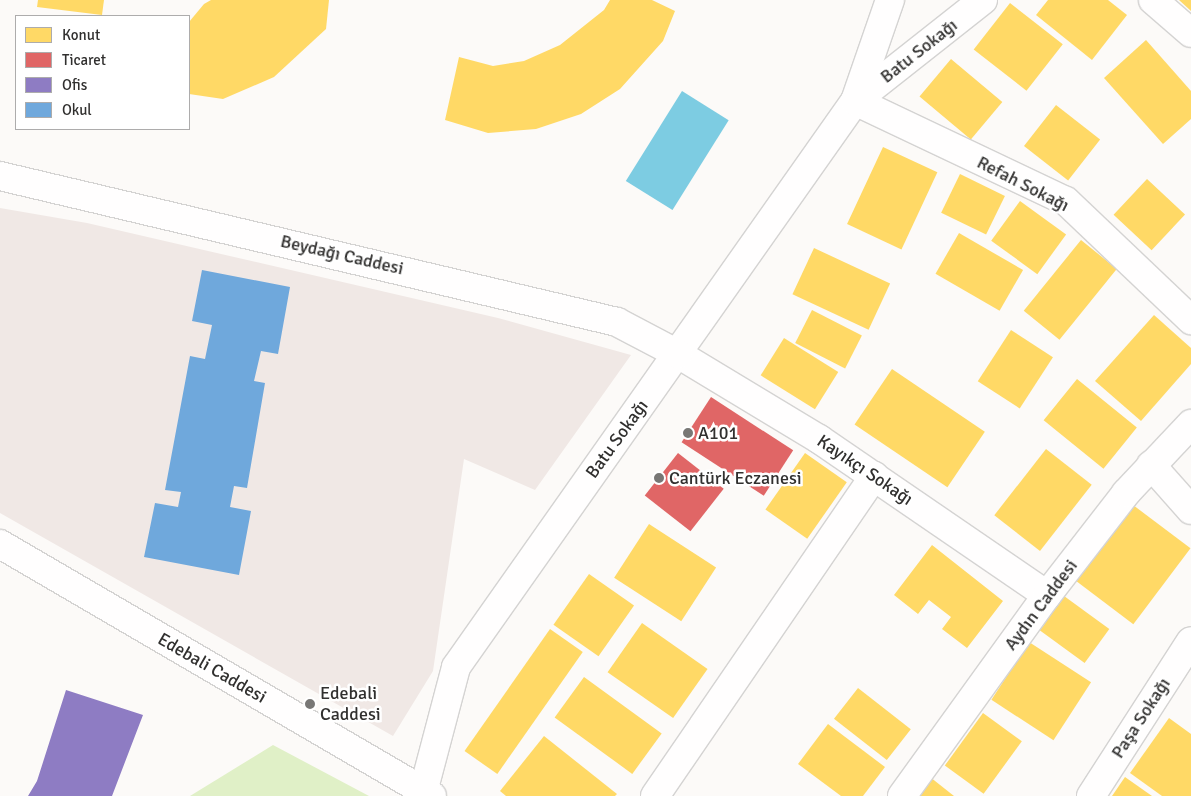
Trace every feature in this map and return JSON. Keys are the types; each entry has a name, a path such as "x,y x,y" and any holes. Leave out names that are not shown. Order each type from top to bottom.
{"street":[{"name":"Batu Sokağı","path":"426,794 456,667 507,591 678,354 855,101 890,0"},
{"name":"Batu Sokağı","path":"855,101 983,0"},
{"path":"1153,0 1191,34"},
{"name":"Refah Sokağı","path":"855,101 1066,201 1191,320"},
{"name":"Beydağı Caddesi","path":"0,176 617,322 678,354"},
{"name":"Kayıkçı Sokağı","path":"678,354 819,439 1047,595"},
{"name":"Aydın Caddesi","path":"902,796 1047,595 1152,465 1191,424"},
{"path":"1152,465 1191,510"},
{"path":"655,796 874,476"},
{"name":"Edebali Caddesi","path":"0,544 426,794"},
{"name":"Paşa Sokağı","path":"1091,796 1191,641"}],"shaded area":[{"path":"0,208 87,223 498,318 631,355 535,490 464,459 433,671 393,736 0,513"}],"green space":[{"path":"273,745 369,796 190,796"}],"water":[{"path":"682,91 729,120 672,210 626,181"}],"building: Konut":[{"path":"38,0 104,0 102,15 37,7"},
{"path":"211,0 329,0 326,29 274,77 223,99 190,94 190,21 204,4"},
{"path":"610,0 652,0 675,11 663,41 620,89 581,114 536,129 488,133 445,120 459,57 493,66 524,61 560,45 604,10"},
{"path":"1048,0 1108,0 1127,15 1092,60 1036,15"},
{"path":"1179,0 1191,0 1191,11"},
{"path":"1010,3 1063,44 1026,91 974,49"},
{"path":"1146,40 1191,91 1191,119 1163,144 1104,78"},
{"path":"951,59 1002,102 971,140 920,97"},
{"path":"1056,105 1100,139 1068,180 1024,146"},
{"path":"883,147 937,172 901,249 847,224"},
{"path":"960,174 1005,196 986,235 941,213"},
{"path":"1147,179 1185,214 1152,250 1114,215"},
{"path":"1020,201 1066,235 1037,274 991,241"},
{"path":"959,233 1023,270 1000,311 936,274"},
{"path":"1081,240 1117,269 1059,340 1024,311"},
{"path":"814,248 890,283 869,330 792,294"},
{"path":"812,310 862,335 845,368 795,343"},
{"path":"1154,315 1191,348 1191,364 1141,421 1095,381"},
{"path":"1011,330 1053,357 1020,408 978,381"},
{"path":"784,338 838,372 815,409 761,375"},
{"path":"892,369 985,432 947,487 855,425"},
{"path":"1077,379 1137,427 1103,469 1044,420"},
{"path":"1046,449 1092,485 1040,551 994,515"},
{"path":"805,453 847,482 807,539 765,510"},
{"path":"1133,505 1191,548 1133,624 1076,581"},
{"path":"649,524 716,568 681,621 614,578"},
{"path":"932,545 1003,601 967,648 942,629 951,617 929,600 918,614 894,595"},
{"path":"589,574 634,606 598,656 553,625"},
{"path":"1064,596 1109,629 1085,663 1039,630"},
{"path":"642,623 708,669 673,718 608,672"},
{"path":"550,629 583,652 497,774 465,751"},
{"path":"1029,642 1091,682 1053,740 991,700"},
{"path":"584,677 662,733 632,774 555,717"},
{"path":"858,688 911,729 887,760 834,719"},
{"path":"983,713 1022,741 984,794 945,766"},
{"path":"1169,718 1191,734 1191,796 1162,796 1130,773"},
{"path":"828,724 885,767 863,796 841,796 798,764"},
{"path":"544,736 617,794 615,796 506,796 500,791"},
{"path":"930,777 954,796 915,796"},
{"path":"1125,777 1152,796 1112,796"}],"building: Ticaret":[{"path":"711,397 793,450 764,496 682,442"},
{"path":"678,453 724,489 690,531 645,496"}],"building: Ofis":[{"path":"66,690 143,715 112,796 28,796 37,781"}],"building: Okul":[{"path":"202,270 290,287 278,354 261,351 254,381 265,383 247,488 234,486 230,507 251,511 239,575 144,557 155,503 178,507 181,492 165,490 190,356 205,359 212,325 192,321"}],"place":[{"name":"A101","path":"688,433"},
{"name":"Cantürk Eczanesi","path":"659,478"},
{"name":"Edebali̇ Caddesi̇","path":"310,704"}]}
